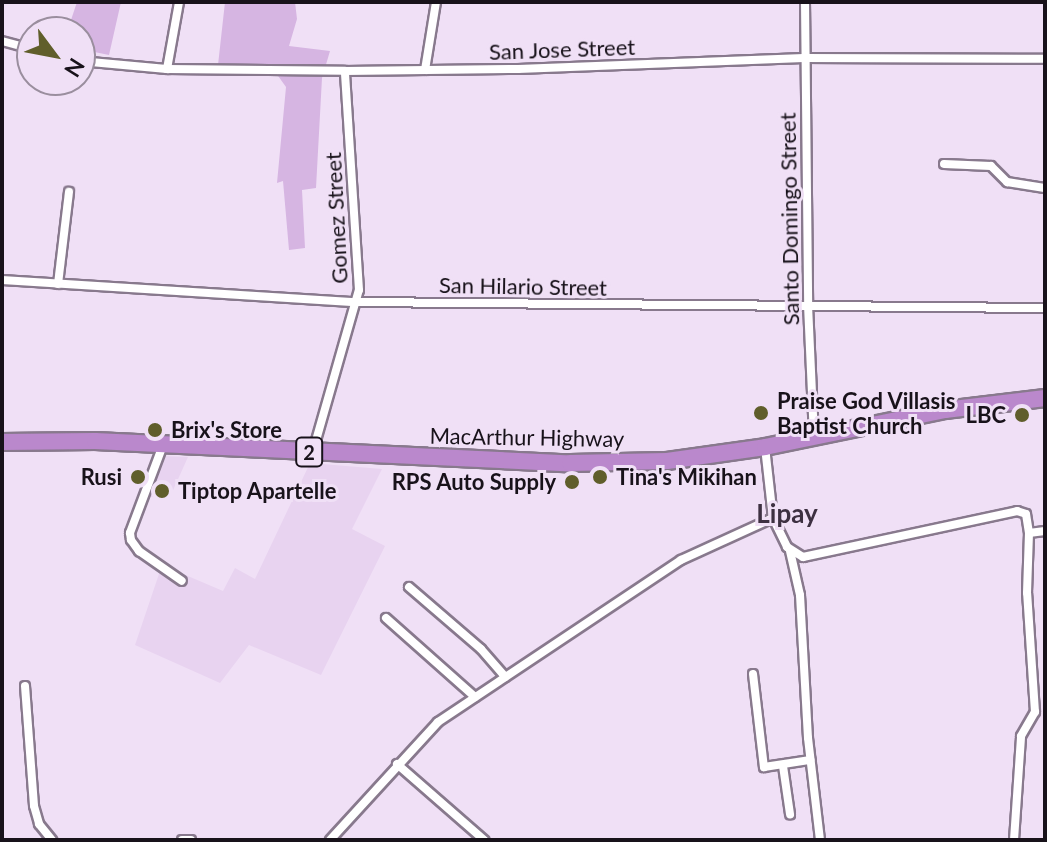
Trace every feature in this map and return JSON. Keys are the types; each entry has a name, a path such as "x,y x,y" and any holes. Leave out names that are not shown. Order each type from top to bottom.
{"highway":[{"name":"MacArthur Highway","path":"2,442 163,445 616,463 692,458 765,447 945,410 1045,398"}],"street":[{"path":"167,69 179,2"},
{"path":"425,70 436,2"},
{"name":"Santo Domingo Street","path":"805,2 808,305 814,436"},
{"name":"San Jose Street","path":"96,62 167,69 345,71 804,58 1045,59"},
{"name":"Gomez Street","path":"313,452 359,290 345,71"},
{"path":"944,164 991,166 1007,182 1045,188"},
{"path":"58,284 69,192"},
{"name":"San Hilario Street","path":"2,280 355,302 1045,308"},
{"path":"163,445 130,533 139,551 182,581"},
{"path":"765,447 773,518 790,550 800,595 810,760 820,840"},
{"path":"790,550 811,557 1017,511 1026,514 1029,533 1027,593 1035,712 1021,736 1014,840"},
{"path":"330,840 423,735 475,697 681,560 773,518"},
{"path":"1029,533 1045,531"},
{"path":"409,587 481,649 505,677"},
{"path":"386,618 475,697"},
{"path":"753,674 763,765 767,769 810,760"},
{"path":"25,686 34,806 39,824 52,840"},
{"path":"397,764 484,840"},
{"path":"783,766 790,814"},
{"path":"182,840 191,840"}],"shaded area":[{"path":"77,2 121,2 109,55 96,52 96,16 72,16"},
{"path":"225,2 295,2 297,19 289,46 330,51 322,78 316,188 302,190 305,248 289,250 283,181 277,183 286,87 271,66 218,65"},
{"path":"163,456 188,457 170,497 147,497"},
{"path":"310,463 382,469 352,529 385,546 321,675 249,645 220,683 135,645 162,565 223,591 235,568 255,579"}],"place":[{"name":"Praise God Villasis Baptist Church","path":"761,413"},
{"name":"LBC","path":"1022,415"},
{"name":"Brix's Store","path":"155,430"},
{"name":"Rusi","path":"138,477"},
{"name":"Tina's Mikihan","path":"600,477"},
{"name":"RPS Auto Supply","path":"572,482"},
{"name":"Tiptop Apartelle","path":"162,491"}],"district":[{"name":"Lipay","path":"787,514"}]}
